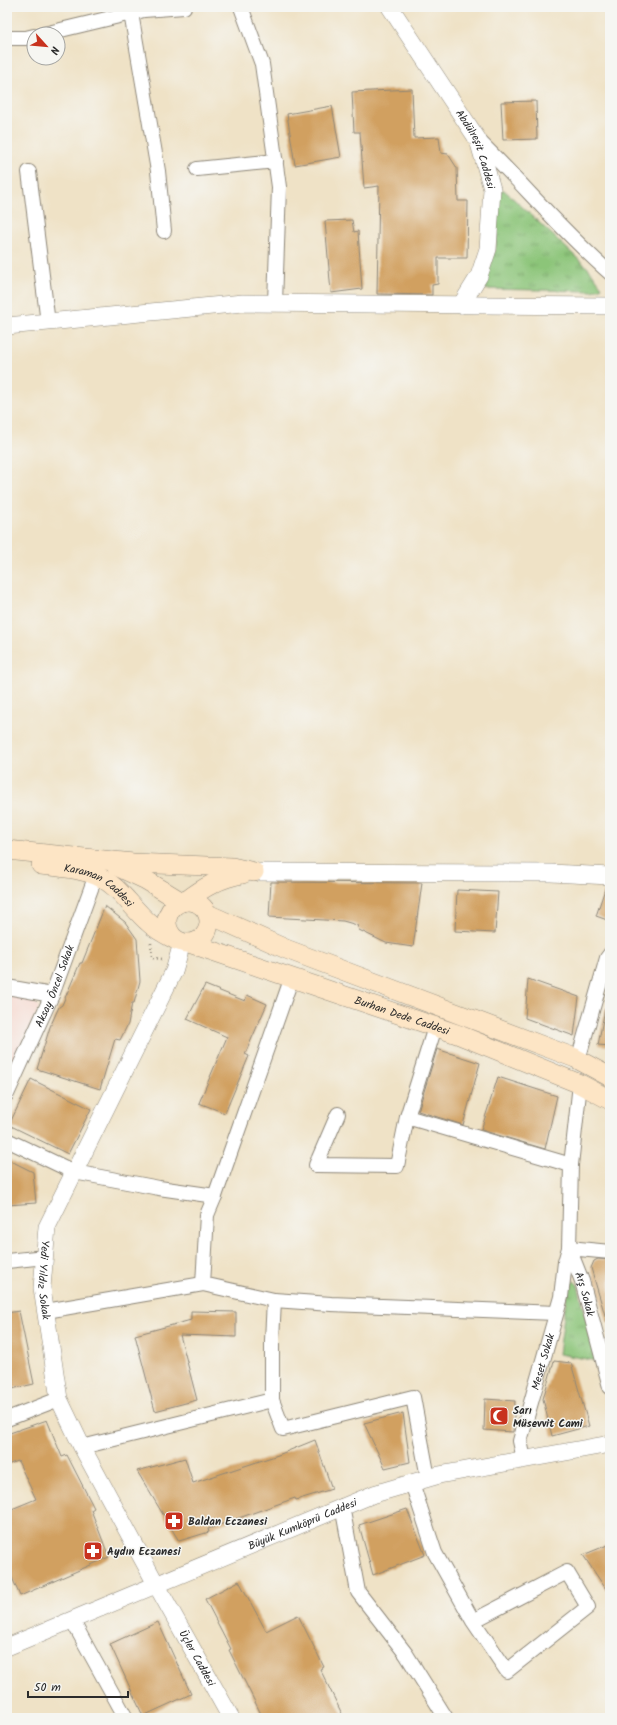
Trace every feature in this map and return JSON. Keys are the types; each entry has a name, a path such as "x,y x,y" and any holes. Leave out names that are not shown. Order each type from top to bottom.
{"main road":[{"name":"Karaman Caddesi","path":"7,850 98,867 146,880 184,901"},
{"name":"Karaman Caddesi","path":"7,860 64,868 98,867 133,863 232,868 254,872"},
{"name":"Karaman Caddesi","path":"98,867 112,885 127,898 148,922 164,935 183,942"},
{"path":"184,901 200,904 208,914 209,920 206,932 202,938 183,942 168,929 167,922 171,909 205,887 221,879 254,872"},
{"name":"Burhan Dede Caddesi","path":"208,914 286,949 578,1060 610,1077"},
{"name":"Burhan Dede Caddesi","path":"183,942 292,977 457,1034 580,1084 610,1100"}],"street":[{"path":"66,28 140,10 184,7"},
{"path":"242,7 262,64 279,187 275,303"},
{"name":"Abdülreşit Caddesi","path":"390,7 478,140 492,189 488,249 479,276 461,305"},
{"path":"140,10 164,231"},
{"path":"7,38 26,38"},
{"path":"478,140 509,170 580,247 610,273"},
{"path":"197,169 276,161"},
{"path":"29,172 48,323"},
{"path":"7,326 242,303 610,306"},
{"name":"Aksay Öncel Sokak","path":"7,1094 52,995 98,867"},
{"path":"254,872 544,873 610,876"},
{"name":"Yedi Yıldız Sokak","path":"160,1591 82,1447 59,1399 42,1288 47,1227 174,971 183,942"},
{"path":"578,1060 607,958 610,954"},
{"path":"203,1284 207,1215 292,977"},
{"path":"7,987 52,995"},
{"path":"338,1114 316,1165 397,1166 407,1117 435,1027"},
{"path":"580,1084 572,1165 569,1248 610,1252"},
{"path":"407,1117 572,1165"},
{"path":"7,1140 74,1172 159,1188 215,1196"},
{"name":"Meset Sokak","path":"524,1459 520,1440 561,1297 565,1262 569,1248"},
{"name":"Arş Sokak","path":"569,1248 582,1281 610,1386"},
{"path":"7,1261 45,1257"},
{"path":"46,1311 203,1284 274,1300 331,1304 556,1313"},
{"path":"274,1300 272,1400 283,1429 412,1397 428,1478"},
{"path":"7,1419 59,1399"},
{"path":"82,1447 272,1400"},
{"name":"Büyük Kumköprü Caddesi","path":"7,1647 72,1620 160,1591 342,1506 374,1494 428,1478 610,1444"},
{"path":"412,1483 435,1553 474,1621 507,1672 588,1607 567,1572 474,1621"},
{"path":"342,1506 358,1592 406,1654 446,1718"},
{"name":"Üçler Caddesi","path":"160,1591 231,1718"},
{"path":"72,1620 126,1718"}],"shaded area":[{"path":"7,994 33,1000 39,1007 7,1076"}],"green space":[{"path":"504,190 589,269 602,287 593,291 484,289 496,245 497,193"},
{"path":"574,1281 578,1285 597,1361 559,1354 568,1284"}],"building":[{"path":"412,89 414,138 439,137 441,153 448,154 457,168 458,201 468,201 467,258 438,258 438,284 432,285 432,295 377,294 379,186 364,188 360,132 354,132 352,92"},
{"path":"536,101 537,139 503,140 501,102"},
{"path":"332,106 341,157 295,165 287,114"},
{"path":"352,220 354,232 358,231 362,289 331,293 325,221"},
{"path":"271,882 422,883 413,947 386,943 359,930 357,925 343,921 269,917"},
{"path":"606,886 610,886 610,921 596,916"},
{"path":"457,890 498,892 495,933 455,931"},
{"path":"105,906 125,922 137,939 140,981 134,1003 132,1003 128,1024 120,1040 115,1039 100,1089 37,1069 50,1027 59,1007 62,1005 80,963 82,963"},
{"path":"528,979 579,997 574,1036 525,1018"},
{"path":"205,985 245,1001 247,995 267,1004 245,1054 249,1056 225,1113 199,1103 227,1037 187,1019"},
{"path":"605,1009 610,1010 610,1046 598,1045"},
{"path":"437,1049 480,1063 463,1125 418,1111"},
{"path":"498,1077 557,1096 545,1149 481,1130"},
{"path":"31,1079 91,1109 68,1154 9,1125"},
{"path":"7,1159 33,1172 36,1203 7,1205"},
{"path":"598,1259 610,1260 610,1322 607,1322 591,1268 594,1261"},
{"path":"19,1311 34,1384 7,1390 7,1313"},
{"path":"191,1311 236,1312 236,1337 180,1335 197,1400 155,1411 135,1335 191,1320"},
{"path":"554,1361 571,1363 589,1426 552,1436 543,1399"},
{"name":"Sarı Müsevvit Cami","path":"485,1399 515,1401 513,1432 484,1430"},
{"path":"403,1413 410,1462 385,1468 364,1423"},
{"path":"47,1420 62,1457 67,1455 94,1508 91,1510 109,1557 20,1596 7,1566 7,1511 36,1499 18,1461 7,1465 7,1434"},
{"path":"315,1440 332,1489 296,1500 295,1498 208,1529 209,1532 179,1541 137,1471 185,1458 193,1483 278,1455"},
{"path":"407,1509 425,1555 373,1575 359,1525"},
{"path":"610,1544 610,1595 583,1555"},
{"path":"239,1581 266,1631 298,1615 324,1667 320,1669 344,1718 263,1718 229,1650 231,1649 205,1599"},
{"path":"158,1622 191,1694 143,1716 110,1644"}],"place":[{"name":"Sarı Müsevvit Cami","path":"499,1416"},
{"name":"Baldan Eczanesi","path":"174,1521"},
{"name":"Aydın Eczanesi","path":"93,1551"}]}
